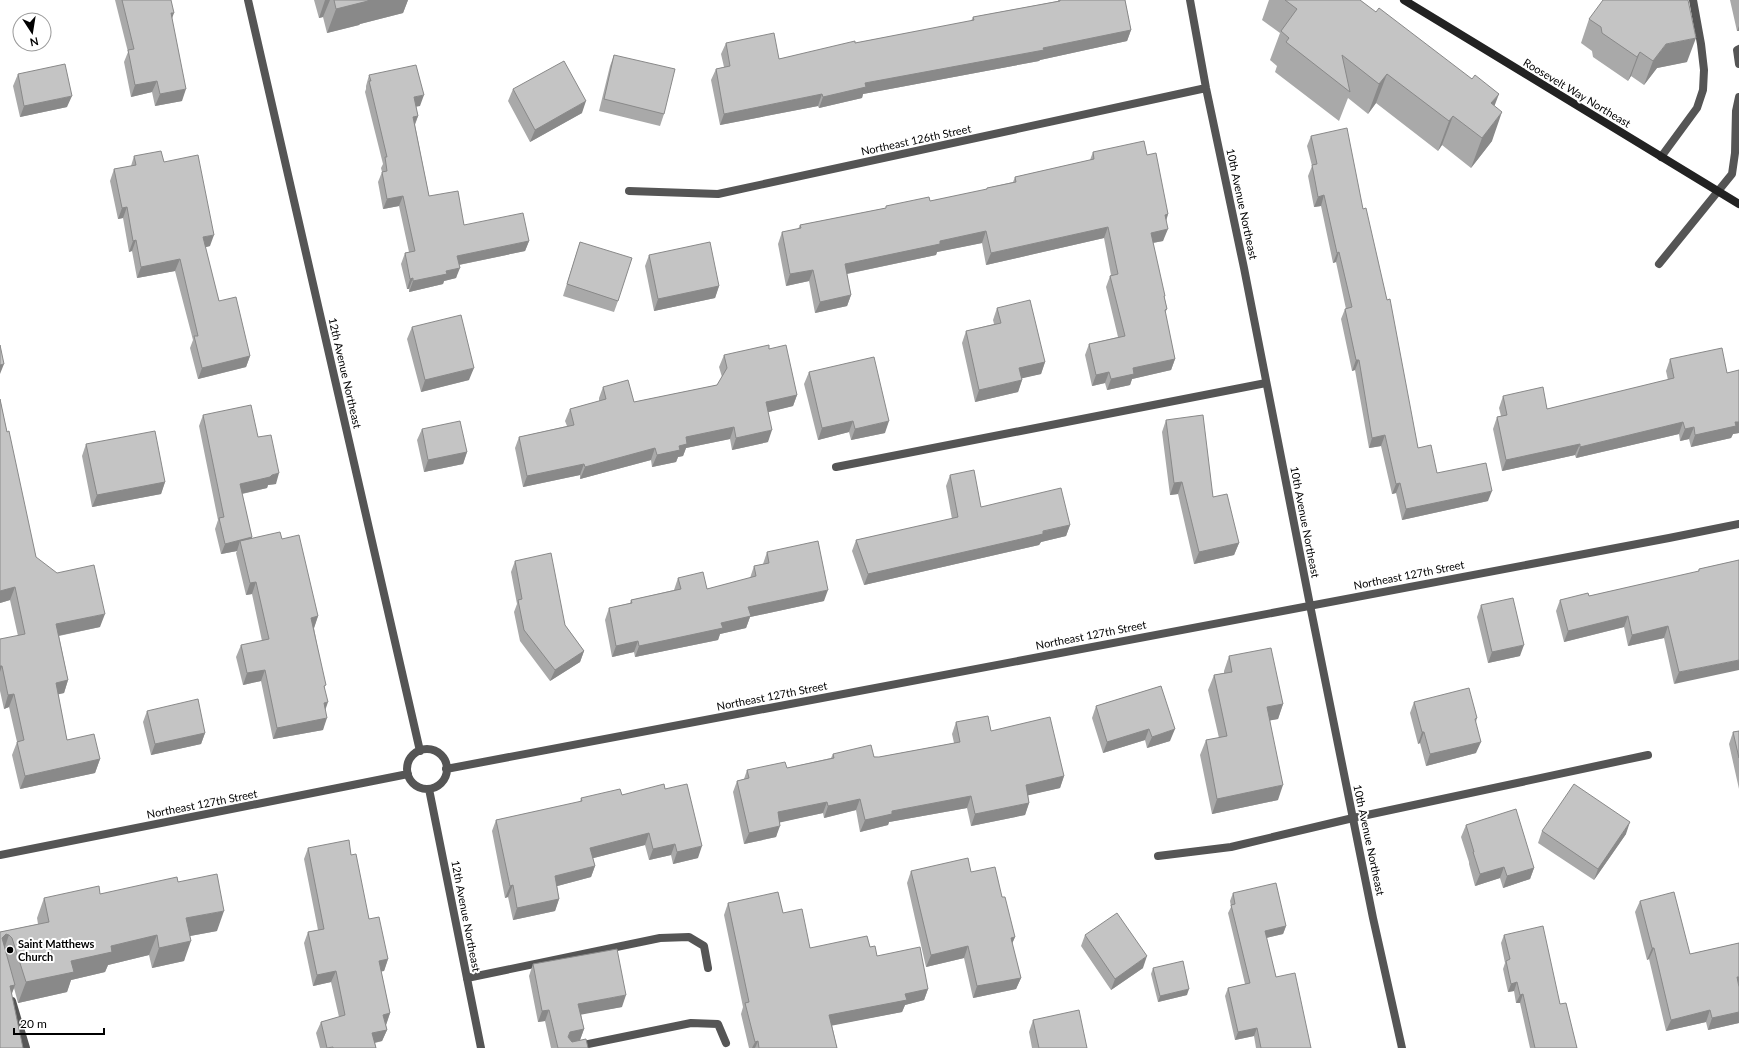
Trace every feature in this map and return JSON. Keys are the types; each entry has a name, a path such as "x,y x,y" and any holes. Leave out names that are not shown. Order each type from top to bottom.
{"main road":[{"name":"Roosevelt Way Northeast","path":"1404,0 1414,2 1661,157 1739,204"}],"street":[{"name":"12th Avenue Northeast","path":"248,0 420,751"},
{"name":"10th Avenue Northeast","path":"1190,0 1206,88 1244,268 1353,818 1402,1048"},
{"path":"1661,157 1697,108 1703,90 1704,70 1701,44 1692,0"},
{"path":"1739,49 1737,50 1739,64"},
{"name":"Northeast 126th Street","path":"630,191 718,194 1206,88"},
{"path":"1659,264 1719,192 1732,174 1735,153 1736,111 1739,97"},
{"path":"836,467 1266,383"},
{"name":"Northeast 127th Street","path":"446,769 1739,524"},
{"path":"426,750 438,753 442,757 446,769 443,781 438,786 429,789 418,787 413,783 408,774 410,758 420,751 426,750"},
{"path":"1158,856 1230,847 1353,818 1648,755"},
{"name":"Northeast 127th Street","path":"0,855 408,774"},
{"name":"12th Avenue Northeast","path":"429,789 481,1048"},
{"path":"467,978 660,938 689,937 704,946 708,968"},
{"path":"9,989 26,1048"},
{"path":"569,1048 691,1023 718,1024 726,1042"}],"building":[{"path":"122,0 171,0 174,13 171,13 186,89 160,94 157,81 135,85 128,50 134,49"},
{"path":"334,0 368,0 368,1 336,9"},
{"path":"1060,0 1125,0 1131,30 1043,48 1044,50 865,83 866,87 823,97 822,94 724,114 716,69 730,66 726,43 774,33 779,59 855,41 855,43 974,20 973,17"},
{"path":"1285,0 1360,0 1376,12 1379,8 1472,79 1475,75 1499,94 1491,103 1502,112 1482,138 1453,116 1449,121 1387,74 1379,84 1342,55 1350,92 1286,42 1289,38 1281,31 1297,9"},
{"path":"1603,0 1688,0 1696,38 1666,44 1653,61 1640,52 1637,57 1602,33 1601,27 1589,19"},
{"path":"614,55 675,69 664,114 604,99"},
{"path":"564,61 586,101 535,130 513,89"},
{"path":"65,64 72,96 24,106 18,74"},
{"path":"416,65 424,95 414,97 418,116 413,117 429,196 458,191 464,225 523,213 529,241 457,256 460,268 446,271 447,274 413,281 413,278 410,279 405,253 415,251 403,196 387,199 382,172 387,171 385,157 387,157 369,81 371,81 369,75"},
{"path":"1347,128 1363,209 1366,208 1387,300 1390,299 1418,448 1431,445 1437,473 1486,463 1492,491 1406,509 1400,483 1396,484 1385,435 1372,438 1359,360 1356,360 1345,309 1352,307 1339,252 1337,253 1324,195 1318,197 1312,165 1317,164 1311,136"},
{"path":"1144,141 1147,155 1156,153 1168,214 1165,215 1168,229 1151,233 1165,296 1167,309 1165,310 1175,359 1133,368 1134,374 1111,379 1109,372 1096,375 1089,344 1125,336 1110,276 1118,274 1108,227 991,253 986,231 940,241 940,244 845,264 851,295 820,302 813,270 790,274 782,232 801,228 800,225 886,208 886,206 929,197 930,201 1016,182 1015,177 1094,159 1093,152"},
{"path":"161,151 164,162 198,155 214,235 203,237 219,301 236,297 250,356 202,368 194,336 198,336 180,259 141,267 136,240 133,241 127,207 122,208 114,169 136,165 134,156"},
{"path":"580,242 632,258 618,301 567,284"},
{"path":"710,242 719,286 658,299 649,255"},
{"path":"1030,300 1045,362 1019,368 1022,380 979,390 966,331 1001,323 997,308"},
{"path":"461,315 474,368 425,380 412,327"},
{"path":"0,345 4,364 0,365"},
{"path":"769,345 769,349 786,345 797,395 766,402 772,430 736,438 734,427 686,437 687,444 679,446 680,450 657,455 655,448 585,467 584,464 527,476 519,437 574,425 570,409 606,399 603,387 628,380 634,402 717,385 727,368 724,355"},
{"path":"1722,348 1727,373 1739,370 1739,422 1735,422 1736,426 1695,435 1694,427 1685,429 1683,422 1580,447 1580,444 1506,460 1497,417 1507,415 1503,396 1543,387 1547,409 1674,378 1670,359"},
{"path":"874,357 889,421 855,429 853,421 822,428 809,372"},
{"path":"0,399 7,432 9,431 36,557 57,573 94,565 105,614 56,624 68,680 56,683 67,740 94,734 100,759 25,776 17,742 24,740 14,694 8,695 2,666 0,666 0,639 25,634 15,587 0,591"},
{"path":"251,405 258,437 271,435 279,473 270,477 240,484 252,537 225,544 219,518 224,517 203,415"},
{"path":"1203,415 1213,497 1227,494 1239,543 1199,552 1182,482 1174,483 1166,420"},
{"path":"460,421 467,452 428,460 422,429"},
{"path":"155,431 165,482 97,495 86,444"},
{"path":"974,470 981,507 1061,488 1070,525 1043,531 1043,534 868,574 856,540 958,517 950,475"},
{"path":"280,532 282,539 299,535 318,616 311,618 326,685 324,686 328,702 324,703 327,718 277,728 265,670 247,673 241,645 269,639 256,582 250,583 240,541"},
{"path":"818,541 828,590 748,607 751,616 721,623 723,628 639,646 638,641 616,646 609,608 632,603 631,600 681,589 678,578 703,572 707,589 756,576 754,566 769,563 767,552"},
{"path":"551,553 565,625 584,651 555,670 524,630 518,600 522,599 515,561"},
{"path":"1739,560 1739,660 1679,672 1668,626 1632,635 1628,616 1568,631 1560,600 1588,593 1589,596 1699,571 1699,569"},
{"path":"1513,598 1524,645 1492,652 1481,605"},
{"path":"1271,648 1283,704 1267,707 1283,785 1217,799 1206,740 1227,736 1214,675 1232,672 1229,656"},
{"path":"1161,686 1175,729 1152,737 1149,729 1107,742 1096,706"},
{"path":"1469,688 1477,718 1475,719 1481,742 1430,754 1414,702"},
{"path":"198,699 205,733 155,744 147,711"},
{"path":"988,716 991,731 1050,717 1064,776 1026,785 1029,803 975,814 971,796 892,811 892,814 865,820 860,799 828,806 827,802 778,812 780,826 749,833 737,781 749,778 747,770 785,762 787,768 834,758 833,754 871,745 874,757 879,757 960,742 956,722"},
{"path":"1739,731 1739,758 1733,732"},
{"path":"664,784 665,789 687,784 702,846 677,852 675,844 653,849 649,833 590,848 595,866 555,876 559,899 517,908 513,885 510,886 496,820 582,801 581,798 620,789 622,795"},
{"path":"1574,784 1630,822 1598,869 1542,831"},
{"path":"1516,809 1534,868 1507,876 1504,867 1480,874 1466,825"},
{"path":"349,840 351,855 356,854 369,919 379,917 388,959 379,961 390,1013 383,1015 387,1030 372,1033 376,1048 327,1048 321,1022 345,1015 336,971 317,975 308,932 324,929 308,848"},
{"path":"968,858 971,872 995,867 1002,897 1005,897 1015,937 1011,938 1021,978 977,986 968,946 931,955 911,871"},
{"path":"217,874 224,911 186,918 191,941 159,948 157,935 111,946 112,952 71,961 74,972 26,982 12,938 6,934 2,938 15,985 10,986 23,1048 0,1048 0,932 49,922 44,898 99,886 100,894 177,877 178,882"},
{"path":"1276,883 1286,926 1265,931 1276,977 1295,973 1311,1048 1261,1048 1257,1028 1238,1032 1228,988 1250,983 1231,905 1235,904 1233,893"},
{"path":"778,892 783,913 802,909 810,948 867,936 870,947 875,946 877,956 920,947 928,989 905,994 907,1000 829,1015 837,1048 759,1048 758,1041 755,1042 745,1003 749,1002 728,903"},
{"path":"1674,892 1690,954 1739,943 1739,977 1737,977 1739,987 1739,1012 1712,1018 1710,1010 1671,1020 1654,948 1652,948 1640,901"},
{"path":"1117,913 1147,956 1115,979 1085,935"},
{"path":"1543,926 1560,1004 1566,1003 1577,1048 1535,1048 1523,994 1520,995 1517,982 1511,984 1506,961 1510,959 1504,935"},
{"path":"617,949 626,995 578,1004 584,1029 570,1032 568,1037 572,1042 586,1039 588,1048 558,1048 549,1010 542,1011 533,964"},
{"path":"1183,961 1189,989 1160,996 1153,968"},
{"path":"1079,1010 1087,1048 1039,1048 1033,1020"}],"place":[{"name":"Saint Matthews Church","path":"10,950"}]}
